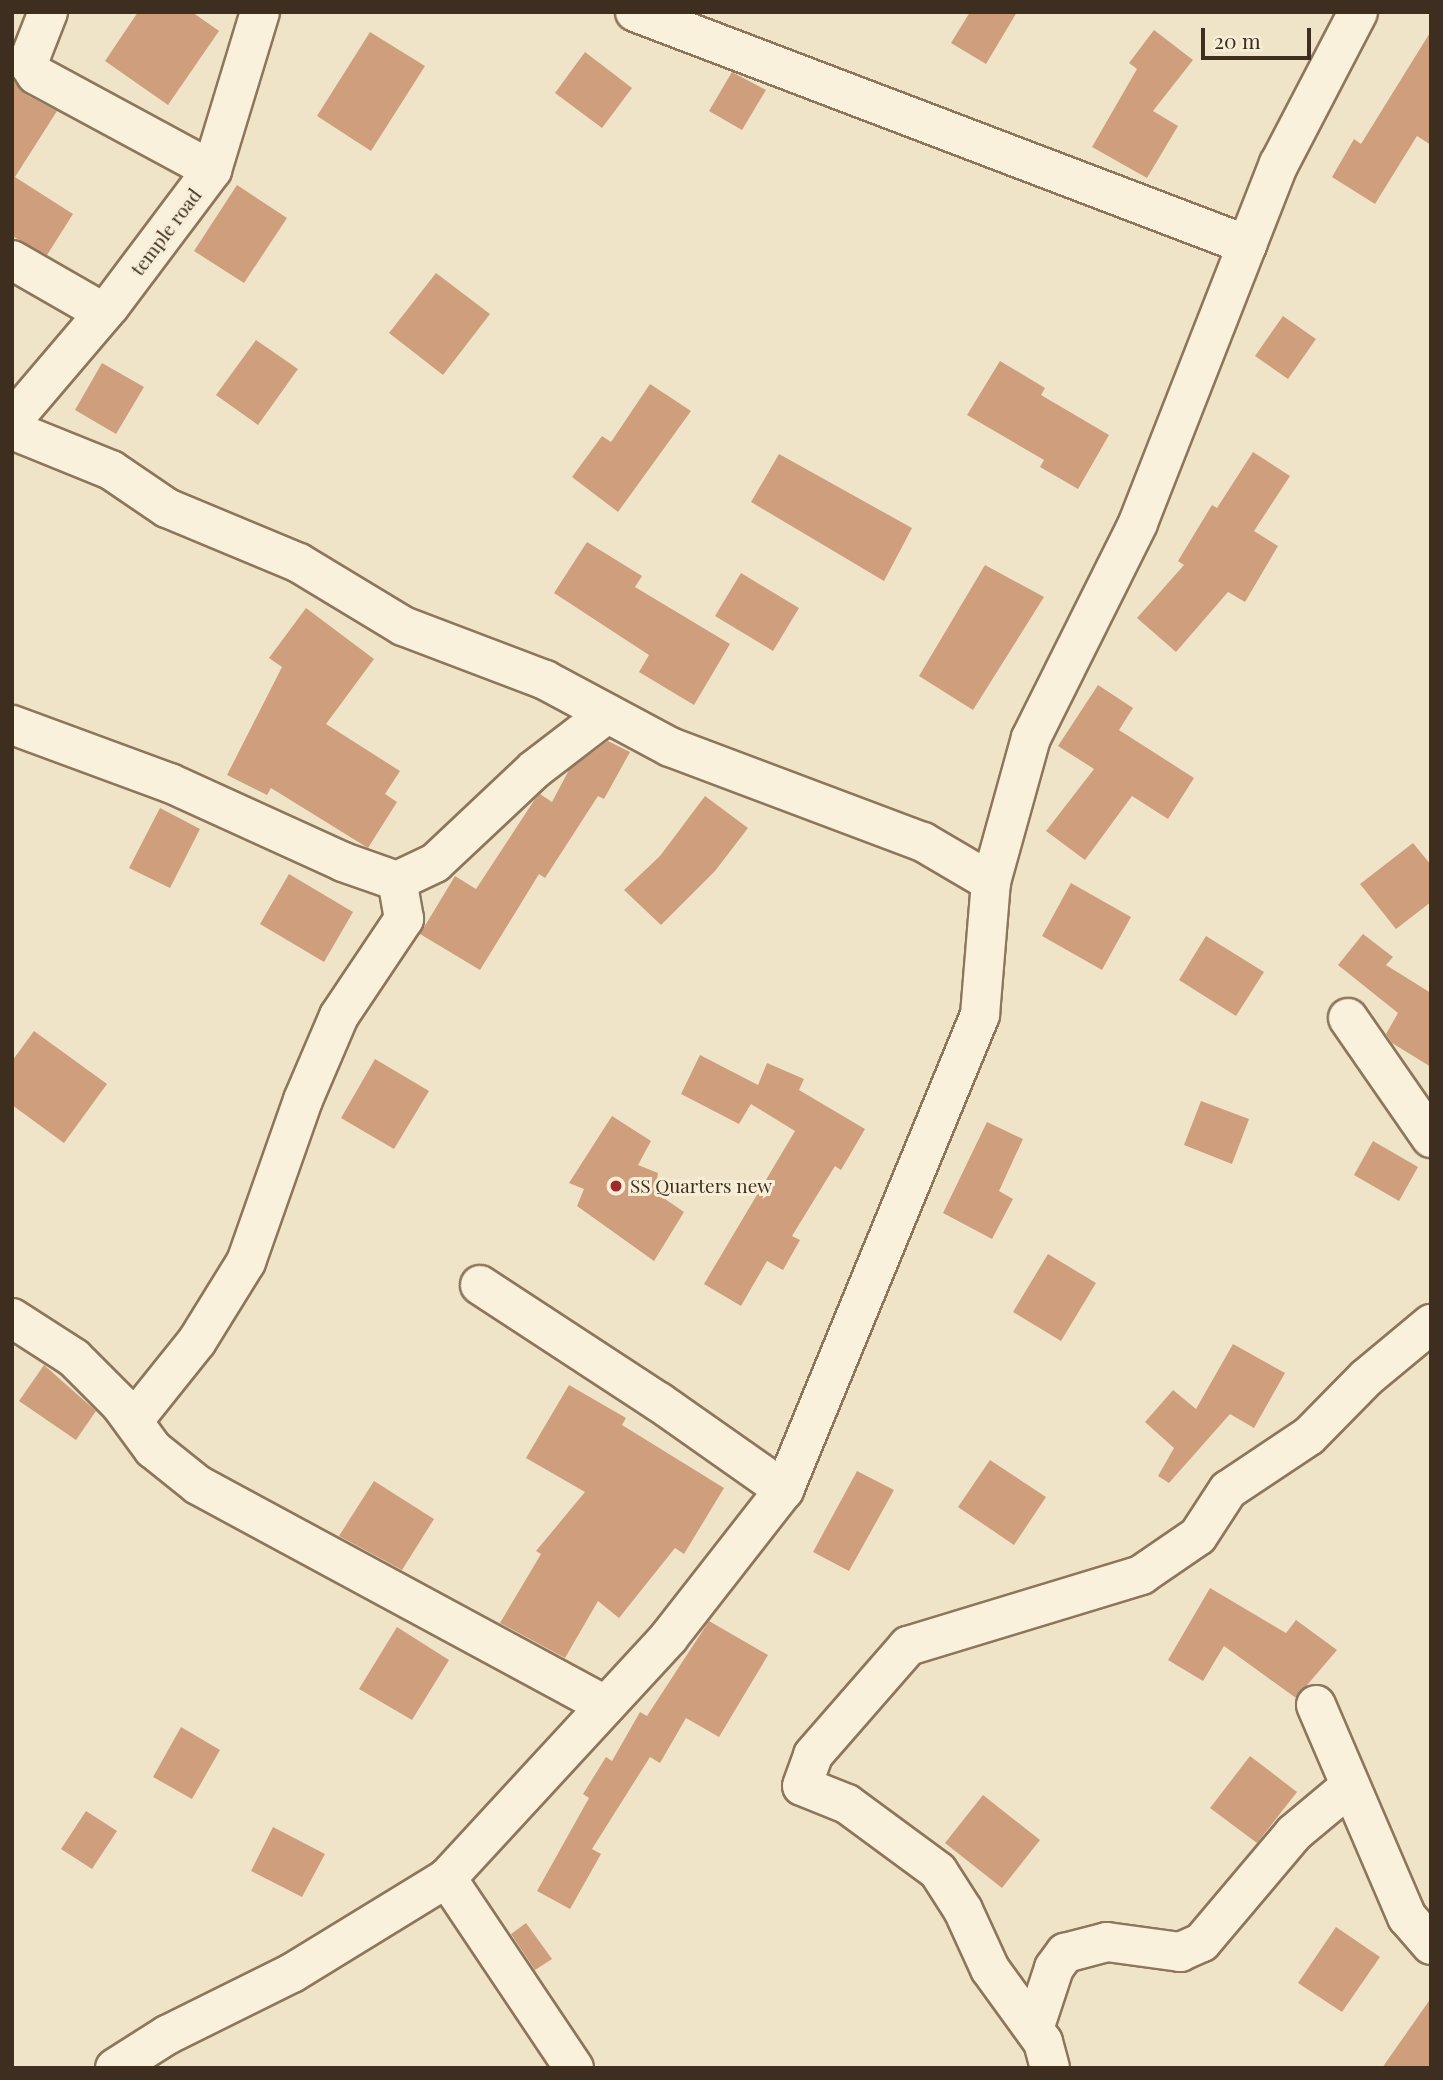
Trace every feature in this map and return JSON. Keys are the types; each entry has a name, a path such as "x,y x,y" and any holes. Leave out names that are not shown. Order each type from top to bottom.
{"street":[{"path":"48,12 28,63 36,75 212,170"},
{"name":"temple road","path":"12,421 104,313 212,170 260,12"},
{"path":"635,12 1247,245"},
{"path":"115,2068 167,2035 292,1973 447,1878 669,1637 785,1490 980,1015 991,882 1031,738 1138,523 1279,164 1358,12"},
{"path":"12,260 104,313"},
{"path":"12,430 111,470 167,508 299,563 403,626 545,681 670,747 923,842 991,882"},
{"path":"12,725 170,783 343,862 397,881 435,863 535,769 607,714"},
{"path":"133,1421 197,1341 246,1262 303,1100 339,1016 404,919 397,881"},
{"path":"1348,1018 1431,1138"},
{"path":"480,1285 659,1402 785,1490"},
{"path":"12,1318 74,1359 133,1421 153,1449 198,1485 606,1705"},
{"path":"1051,2068 1034,2029 990,1969 963,1910 938,1871 847,1804 802,1786 813,1755 908,1646 1142,1575 1198,1536 1227,1490 1309,1436 1366,1378 1431,1324"},
{"path":"1315,1705 1407,1917 1431,1945"},
{"path":"1034,2029 1050,1979 1065,1953 1107,1942 1180,1952 1202,1942 1294,1832 1349,1787"},
{"path":"447,1878 574,2068"}],"building":[{"path":"138,12 192,12 219,31 168,105 105,61"},
{"path":"970,12 1017,12 986,64 951,43"},
{"path":"1154,30 1193,60 1153,111 1178,126 1147,178 1092,147 1137,69 1129,63"},
{"path":"1431,31 1431,145 1417,136 1375,204 1332,177 1354,139 1361,144"},
{"path":"370,32 425,66 371,151 317,116"},
{"path":"585,52 632,88 602,128 555,93"},
{"path":"732,72 766,90 742,130 709,111"},
{"path":"12,79 25,94 57,111 15,177 73,214 47,255 12,236"},
{"path":"237,185 287,218 244,283 194,251"},
{"path":"436,273 490,314 443,375 389,333"},
{"path":"1283,316 1316,339 1288,379 1255,356"},
{"path":"256,340 298,369 258,425 216,395"},
{"path":"1000,361 1045,388 1041,395 1109,435 1078,489 1040,467 1044,460 967,415"},
{"path":"102,363 144,387 116,434 75,410"},
{"path":"650,384 691,411 618,512 572,477 602,436 611,442"},
{"path":"1253,452 1290,476 1254,531 1278,546 1245,602 1228,592 1176,652 1137,618 1184,565 1178,561 1212,505 1217,508"},
{"path":"779,454 912,528 884,581 751,502"},
{"path":"587,542 642,576 635,587 730,644 694,705 639,672 649,655 554,593"},
{"path":"985,565 1044,597 973,710 919,676"},
{"path":"741,573 799,608 773,651 715,616"},
{"path":"306,608 374,659 326,724 400,771 385,794 397,802 368,848 271,788 267,795 227,775 282,667 269,658"},
{"path":"1098,685 1133,708 1119,730 1194,778 1168,819 1132,796 1085,860 1046,831 1094,769 1058,746"},
{"path":"608,741 630,752 604,799 598,796 545,878 539,874 480,970 420,934 455,876 476,889 535,799 540,794 552,802 569,770"},
{"path":"705,796 748,828 715,871 661,925 624,890 660,856"},
{"path":"160,808 200,829 170,888 129,868"},
{"path":"1413,843 1431,865 1431,902 1396,929 1360,884"},
{"path":"289,874 353,912 324,962 260,924"},
{"path":"1071,883 1131,917 1102,970 1042,936"},
{"path":"1363,934 1393,957 1386,965 1431,993 1431,1067 1392,1043 1386,1034 1398,1013 1338,965"},
{"path":"1206,936 1264,972 1236,1016 1179,980"},
{"path":"34,1031 107,1084 64,1143 12,1105 12,1061"},
{"path":"700,1055 758,1085 767,1063 804,1079 799,1090 865,1129 841,1170 835,1166 792,1236 800,1240 783,1270 767,1261 741,1306 704,1284 795,1131 751,1104 739,1124 681,1094"},
{"path":"375,1059 429,1091 394,1149 341,1118"},
{"path":"1201,1101 1249,1119 1232,1164 1184,1145"},
{"name":"SS Quarters new","path":"612,1116 651,1141 638,1165 658,1173 655,1192 684,1212 654,1261 577,1206 584,1189 569,1183"},
{"path":"987,1122 1023,1139 999,1191 1013,1199 992,1239 943,1213"},
{"path":"1373,1141 1418,1167 1399,1201 1354,1175"},
{"path":"1048,1254 1096,1283 1061,1341 1013,1312"},
{"path":"1233,1344 1285,1373 1254,1428 1230,1414 1169,1483 1158,1476 1174,1448 1145,1422 1173,1390 1196,1409"},
{"path":"44,1365 96,1411 76,1440 19,1401"},
{"path":"569,1385 626,1418 622,1425 724,1488 684,1554 675,1548 619,1618 598,1601 565,1658 500,1623 541,1554 536,1551 585,1492 526,1458"},
{"path":"990,1460 1046,1497 1014,1545 958,1507"},
{"path":"857,1471 894,1490 849,1571 813,1552"},
{"path":"374,1481 434,1519 402,1570 339,1536"},
{"path":"1210,1588 1286,1633 1296,1620 1337,1650 1296,1698 1224,1646 1203,1681 1168,1660"},
{"path":"709,1621 768,1655 719,1737 686,1718 660,1763 650,1757 592,1849 601,1854 570,1909 537,1891 589,1798 583,1794 606,1757 612,1761 640,1712 647,1716"},
{"path":"397,1627 449,1660 412,1720 359,1689"},
{"path":"181,1727 220,1750 192,1799 153,1777"},
{"path":"1250,1756 1297,1792 1257,1843 1210,1808"},
{"path":"983,1795 1040,1840 1002,1888 945,1843"},
{"path":"86,1811 117,1831 92,1869 61,1849"},
{"path":"273,1827 325,1854 302,1897 251,1871"},
{"path":"526,1923 552,1959 535,1970 511,1934"},
{"path":"1336,1927 1380,1957 1342,2012 1298,1983"},
{"path":"1431,1998 1431,2068 1382,2068"}],"place":[{"name":"SS Quarters new","path":"616,1186"}]}
